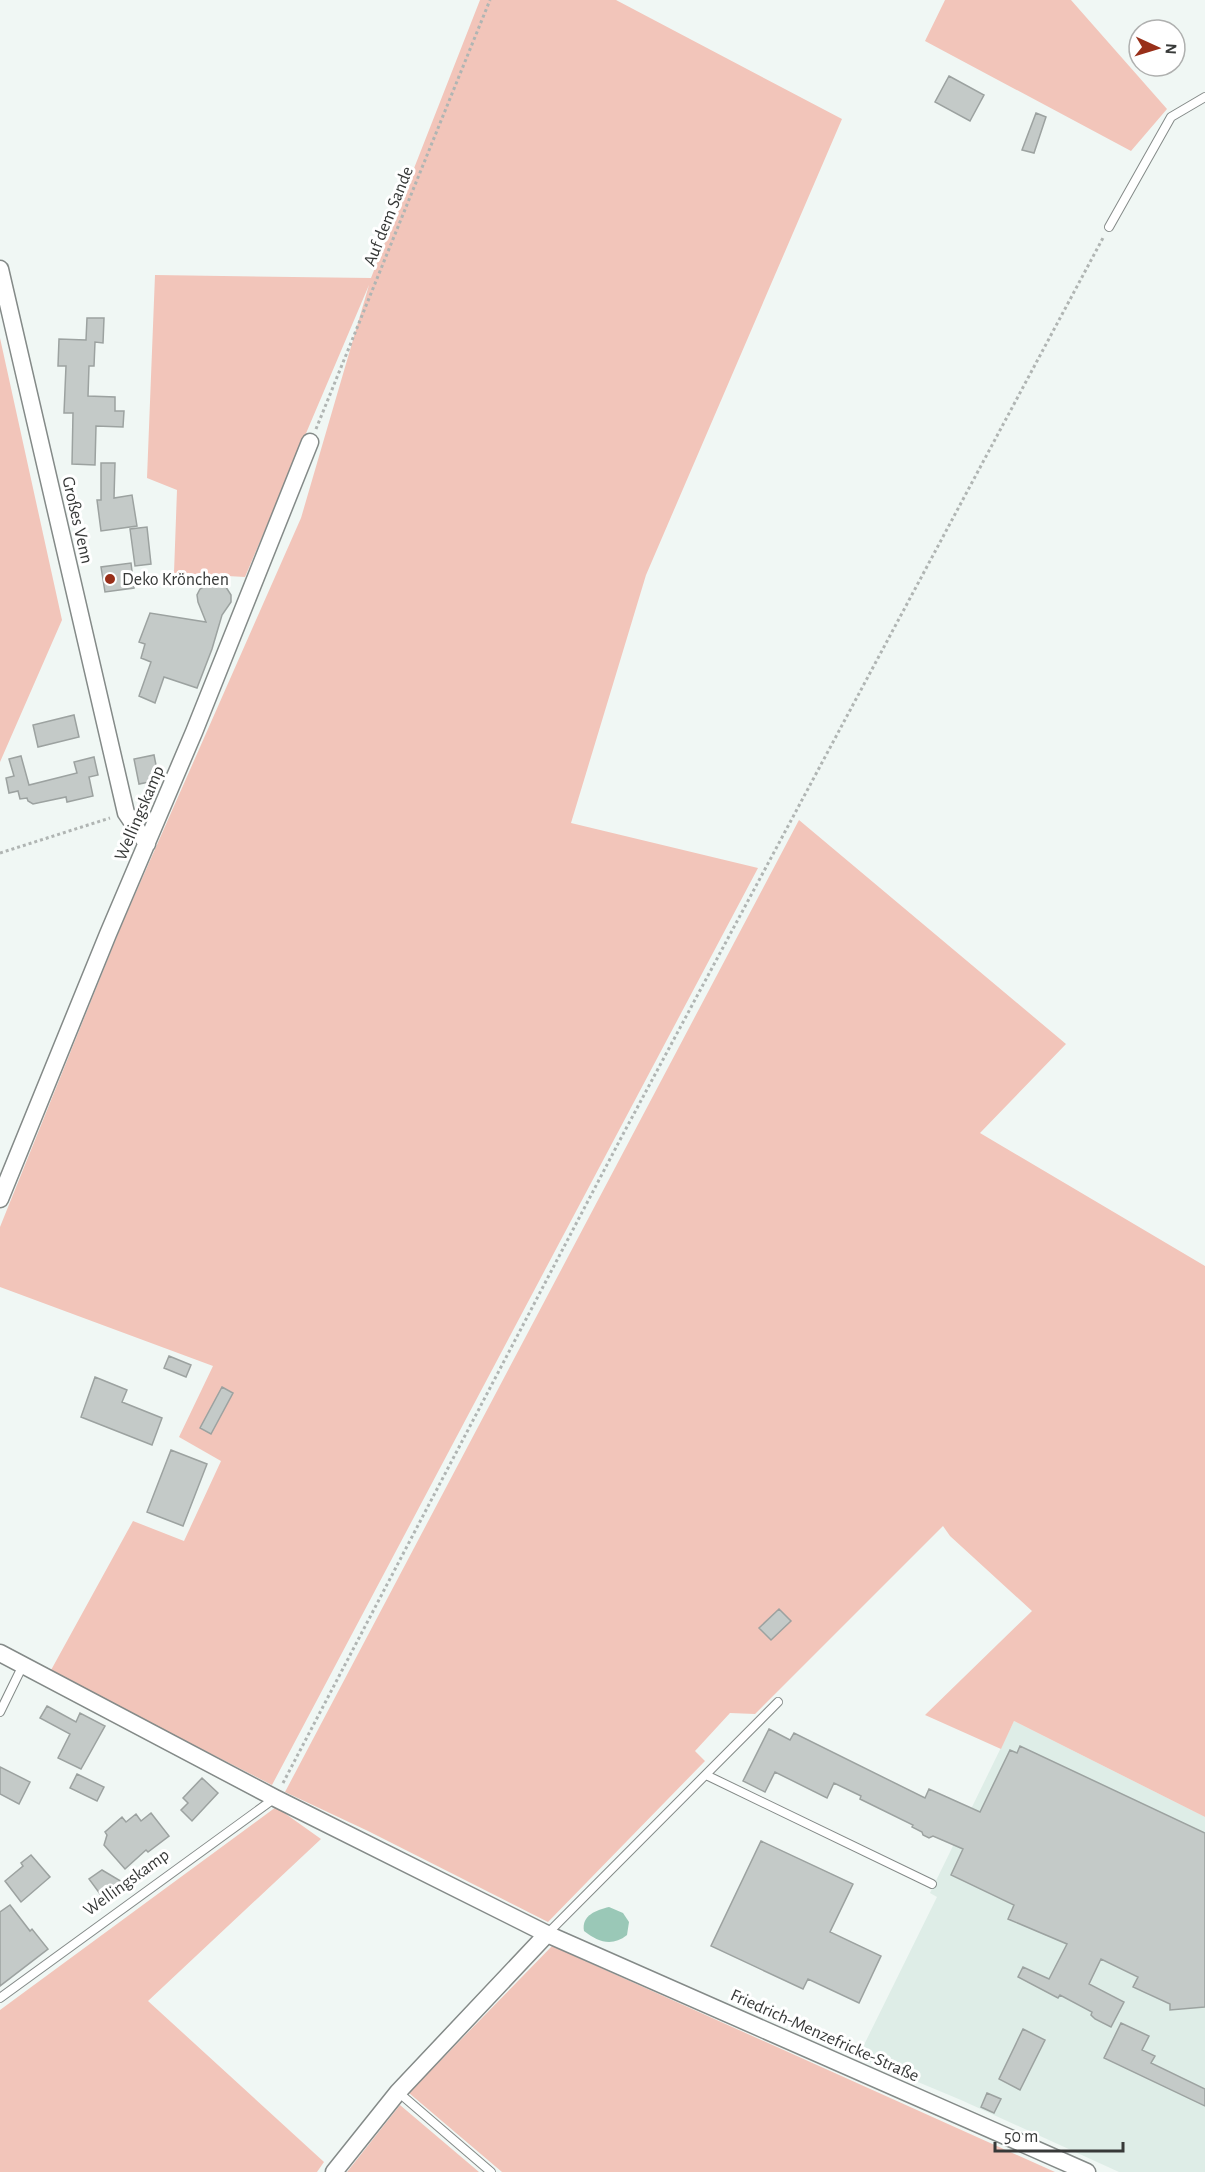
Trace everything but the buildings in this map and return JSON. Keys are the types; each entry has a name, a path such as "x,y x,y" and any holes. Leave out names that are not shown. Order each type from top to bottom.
{"street":[{"name":"Großes Venn","path":"0,269 126,813 147,844"},
{"name":"Wellingskamp","path":"0,1199 108,934 194,732 310,442"},
{"path":"0,1653 275,1798 547,1934 398,2092 334,2172"},
{"name":"Friedrich-Menzefricke-Straße","path":"547,1934 1087,2172"}],"lane":[{"path":"1109,227 1171,117 1205,97"},
{"path":"0,1712 24,1665"},
{"path":"547,1934 778,1702"},
{"path":"706,1775 932,1884"},
{"name":"Wellingskamp","path":"0,1998 275,1798"},
{"path":"398,2092 491,2172"}],"path":[{"name":"Auf dem Sande","path":"310,442 490,0"},
{"path":"275,1798 626,1127 1109,227"},
{"path":"0,853 126,813"}],"shaded area":[{"path":"480,0 616,0 842,119 646,575 571,823 758,868 272,1785 50,1672 133,1521 184,1541 221,1461 179,1437 213,1366 0,1287 0,1227 122,924 301,518 369,285 245,577 174,573 177,490 147,478 155,275 371,278"},
{"path":"945,0 1071,0 1127,64 1127,78 1140,78 1167,109 1131,151 925,41"},
{"path":"0,338 62,620 0,762"},
{"path":"799,820 1066,1044 980,1133 1205,1266 1205,1817 1014,1721 1001,1749 925,1715 1032,1611 950,1536 943,1526 755,1714 730,1713 695,1751 705,1761 548,1922 368,1831 285,1792"},
{"path":"1014,1721 1205,1817 1205,2172 1119,2172 961,2100 858,2057 937,1897 930,1893"},
{"path":"276,1807 321,1839 148,2001 324,2162 317,2172 0,2172 0,2010"},
{"path":"609,1907 623,1913 629,1922 627,1935 616,1941 605,1942 584,1931 584,1925 591,1914"},
{"path":"552,1946 1055,2172 502,2172 409,2093"},
{"path":"400,2105 479,2172 347,2172"}],"place":[{"name":"Deko Krönchen","path":"110,579"}]}
